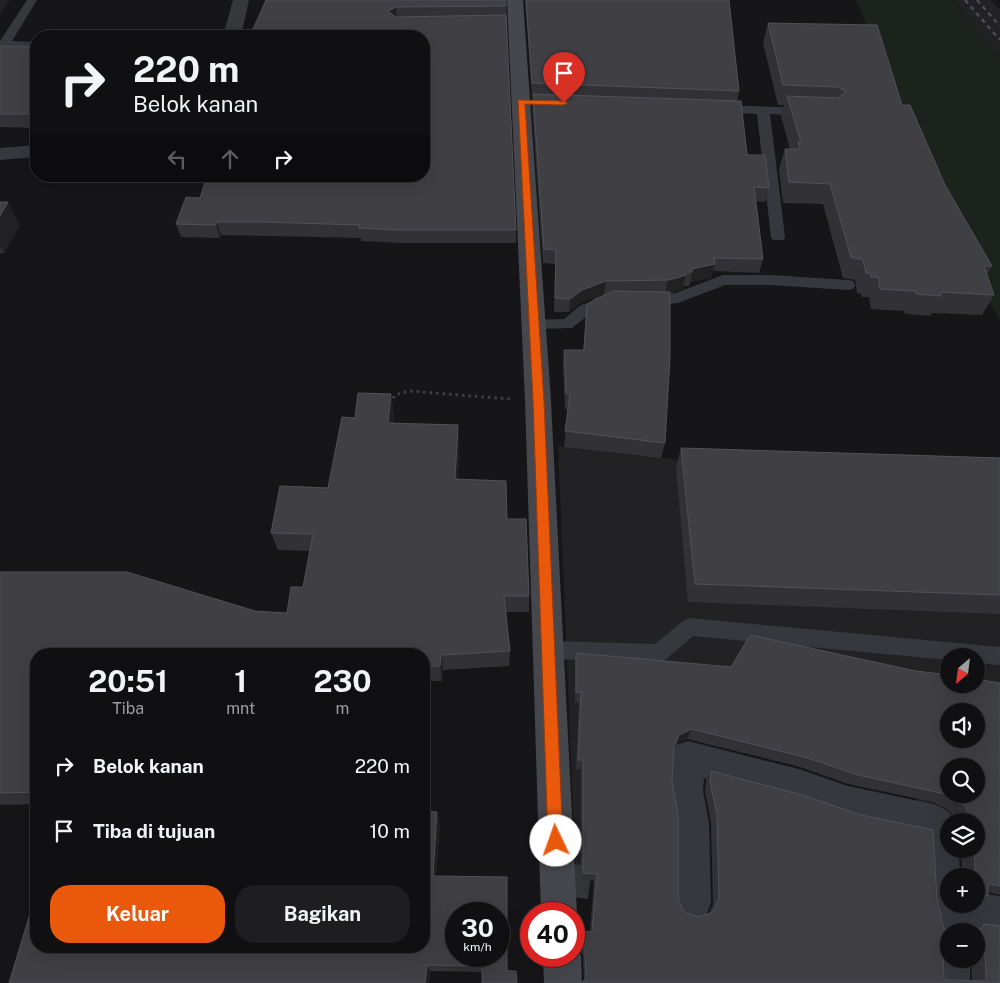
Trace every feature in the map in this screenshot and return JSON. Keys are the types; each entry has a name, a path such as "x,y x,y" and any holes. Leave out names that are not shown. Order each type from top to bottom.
{"street":[{"path":"234,30 241,0"},
{"path":"512,16 528,102 534,324 558,902"},
{"path":"0,154 30,152"},
{"path":"692,903 692,823 686,791 688,757 799,786 814,793 933,821 939,827 940,833 943,885 948,918 1000,914"},
{"path":"562,967 563,983"},
{"path":"951,968 951,983"}],"lane":[{"path":"2,47 32,0"},
{"path":"2,47 30,45"},
{"path":"704,108 822,112"},
{"path":"763,111 778,237"},
{"path":"534,324 567,324 595,304 626,301 665,301 678,298 723,280 770,280 848,285"},
{"path":"548,650 660,653 690,627 1000,656"}],"path":[{"path":"389,406 395,395 409,391 538,401"}],"shaded area":[{"path":"856,0 953,0 1000,56 1000,321 935,204 880,57"},
{"path":"953,0 991,0 1000,10 1000,56"},
{"path":"558,446 681,460 1000,478 1000,827 985,824 985,813 940,813 940,817 917,813 917,683 743,646 725,676 676,672 683,835 691,888 576,880"}],"building":[{"path":"266,0 506,0 506,6 396,7 388,11 396,17 506,15 516,230 399,230 359,228 360,225 264,222 217,222 216,225 176,224 186,197 200,198 205,182 430,182 430,30 253,30"},
{"path":"526,0 729,0 739,91 532,83"},
{"path":"768,23 877,25 902,105 910,105 945,185 992,266 984,266 994,295 941,292 941,296 916,294 914,291 880,289 878,277 871,277 870,273 866,273 863,260 851,257 830,184 789,182 785,149 800,149 798,142 801,142 787,96 838,98 846,92 838,87 783,85"},
{"path":"0,46 30,47 30,114 0,114"},
{"path":"533,94 741,101 747,155 765,155 769,188 754,187 763,259 714,258 715,264 692,269 692,272 686,272 686,275 677,278 668,280 606,281 582,290 570,299 555,298 556,250 544,249"},
{"path":"0,202 8,202 0,216"},
{"path":"614,291 670,292 670,357 665,443 565,431 570,394 566,393 564,350 584,350 587,305 595,299"},
{"path":"358,393 391,394 388,423 458,425 455,479 506,481 507,519 526,519 529,596 504,596 510,651 441,655 440,666 430,666 430,648 30,648 30,792 0,793 0,572 127,572 255,611 287,613 291,587 303,587 313,534 271,533 280,486 328,488 342,417 355,418"},
{"path":"681,448 1000,458 1000,595 695,584"},
{"path":"750,635 916,671 940,674 940,693 985,693 985,680 1000,683 1000,886 990,884 988,886 988,896 985,896 985,868 975,868 974,858 985,858 985,813 968,813 961,803 985,803 985,758 940,758 940,793 858,775 808,758 692,729 679,735 674,747 672,782 678,815 678,897 683,911 698,917 713,912 719,898 717,815 710,782 711,771 806,796 857,814 933,830 937,899 942,923 940,923 940,968 944,968 944,980 984,981 986,979 985,924 1000,926 1000,983 583,983 586,979 585,931 592,932 597,874 583,873 583,760 578,760 581,692 576,692 576,653 731,667"},
{"path":"430,811 437,812 433,876 507,877 507,902 445,902 445,965 427,965 425,983 9,983 30,914 30,953 430,953"},
{"path":"482,967 507,967 507,971 516,971 517,983 482,983"}],"tunnel":[{"path":"557,879 630,887"}],"railway":[{"path":"965,0 1000,40"},
{"path":"977,0 1000,26"}],"route":[{"path":"556,841 538,401 521,102 564,103"}]}
